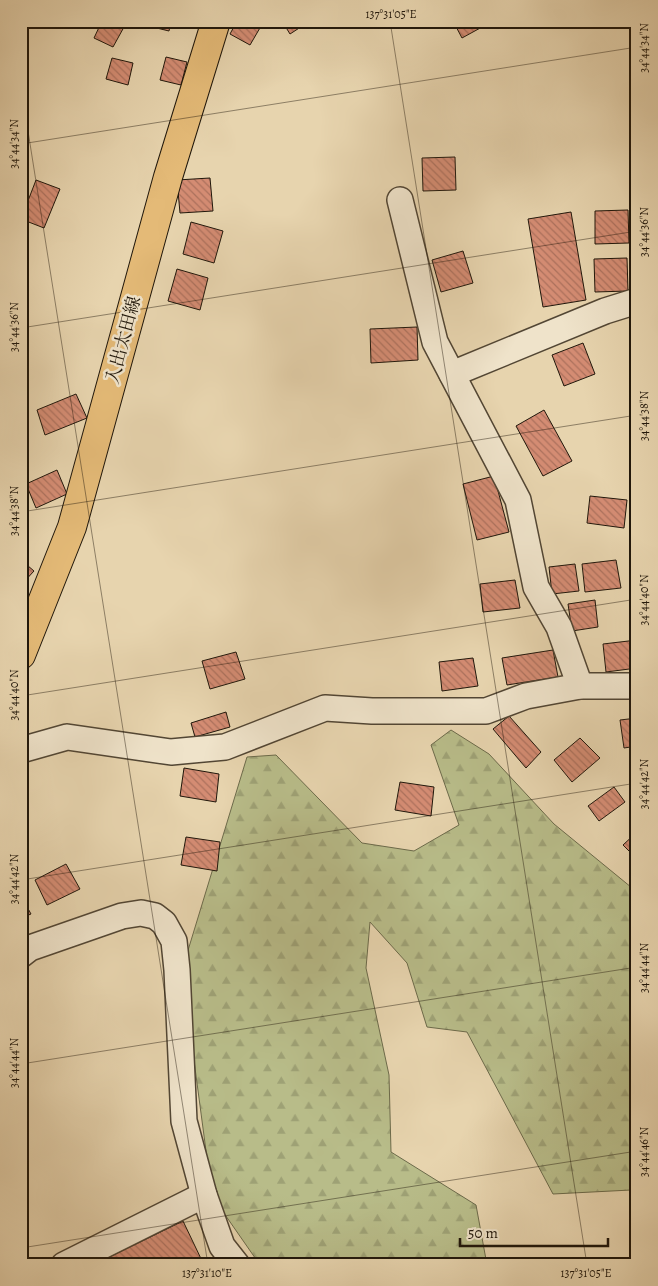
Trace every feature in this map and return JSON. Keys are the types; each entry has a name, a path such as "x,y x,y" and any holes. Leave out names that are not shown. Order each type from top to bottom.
{"main road":[{"name":"入出太田線","path":"21,655 72,527 168,177 216,21"}],"street":[{"path":"400,200 435,342 518,500 536,586 559,627 580,686"},
{"path":"452,374 605,311 637,301"},
{"path":"21,750 67,737 172,752 225,748 325,708 486,711 526,696 580,686 637,686"},
{"path":"21,955 30,948 122,916 142,913 155,916 164,923 174,941 177,970 184,1122 204,1195 222,1246 236,1265"},
{"path":"64,1265 204,1195"}],"green space":[{"path":"451,730 489,754 554,824 637,892 637,1200 631,1190 553,1194 467,1032 427,1027 407,963 370,922 366,968 389,1075 391,1152 476,1205 487,1265 260,1265 212,1196 182,970 247,757 276,755 362,843 414,851 459,825 431,745"}],"building":[{"path":"102,21 113,21 124,27 113,47 94,38"},
{"path":"128,21 171,21 169,31"},
{"path":"237,21 264,21 250,45 230,34"},
{"path":"282,21 310,21 290,34"},
{"path":"453,21 493,21 462,38"},
{"path":"166,57 187,62 181,85 160,80"},
{"path":"112,58 133,63 128,85 106,79"},
{"path":"455,157 456,190 423,191 422,158"},
{"path":"210,178 213,211 180,213 177,180"},
{"path":"36,180 60,189 44,228 21,219"},
{"path":"628,210 629,243 595,244 595,211"},
{"path":"571,212 586,300 543,307 528,219"},
{"path":"191,222 223,231 214,263 183,254"},
{"path":"463,251 473,283 441,292 432,260"},
{"path":"627,258 628,291 595,292 594,259"},
{"path":"177,269 208,278 200,310 168,301"},
{"path":"417,327 418,360 371,363 370,329"},
{"path":"583,343 595,374 564,386 552,355"},
{"path":"76,394 87,418 45,435 37,410"},
{"path":"544,410 572,461 543,476 516,426"},
{"path":"57,470 67,494 36,508 26,484"},
{"path":"494,476 509,532 477,540 463,484"},
{"path":"590,496 627,500 624,528 587,523"},
{"path":"21,560 34,571 21,585"},
{"path":"616,560 621,588 585,592 582,564"},
{"path":"575,564 579,591 552,594 549,567"},
{"path":"515,580 520,608 483,612 480,584"},
{"path":"595,600 598,627 572,631 568,604"},
{"path":"637,640 637,668 606,672 603,644"},
{"path":"553,650 558,677 507,685 502,658"},
{"path":"236,652 245,679 210,689 202,661"},
{"path":"473,658 478,686 442,691 439,662"},
{"path":"226,712 230,727 195,737 191,723"},
{"path":"509,716 541,752 526,768 493,729"},
{"path":"637,718 637,746 624,748 620,720"},
{"path":"580,738 600,758 572,782 554,760"},
{"path":"184,768 219,774 216,802 180,796"},
{"path":"400,782 434,787 431,816 395,810"},
{"path":"614,787 625,802 599,821 588,806"},
{"path":"637,832 637,859 623,845"},
{"path":"186,837 220,842 217,871 181,865"},
{"path":"66,864 80,889 47,905 35,880"},
{"path":"21,896 31,914 21,918"},
{"path":"183,1221 204,1265 93,1265"}]}
